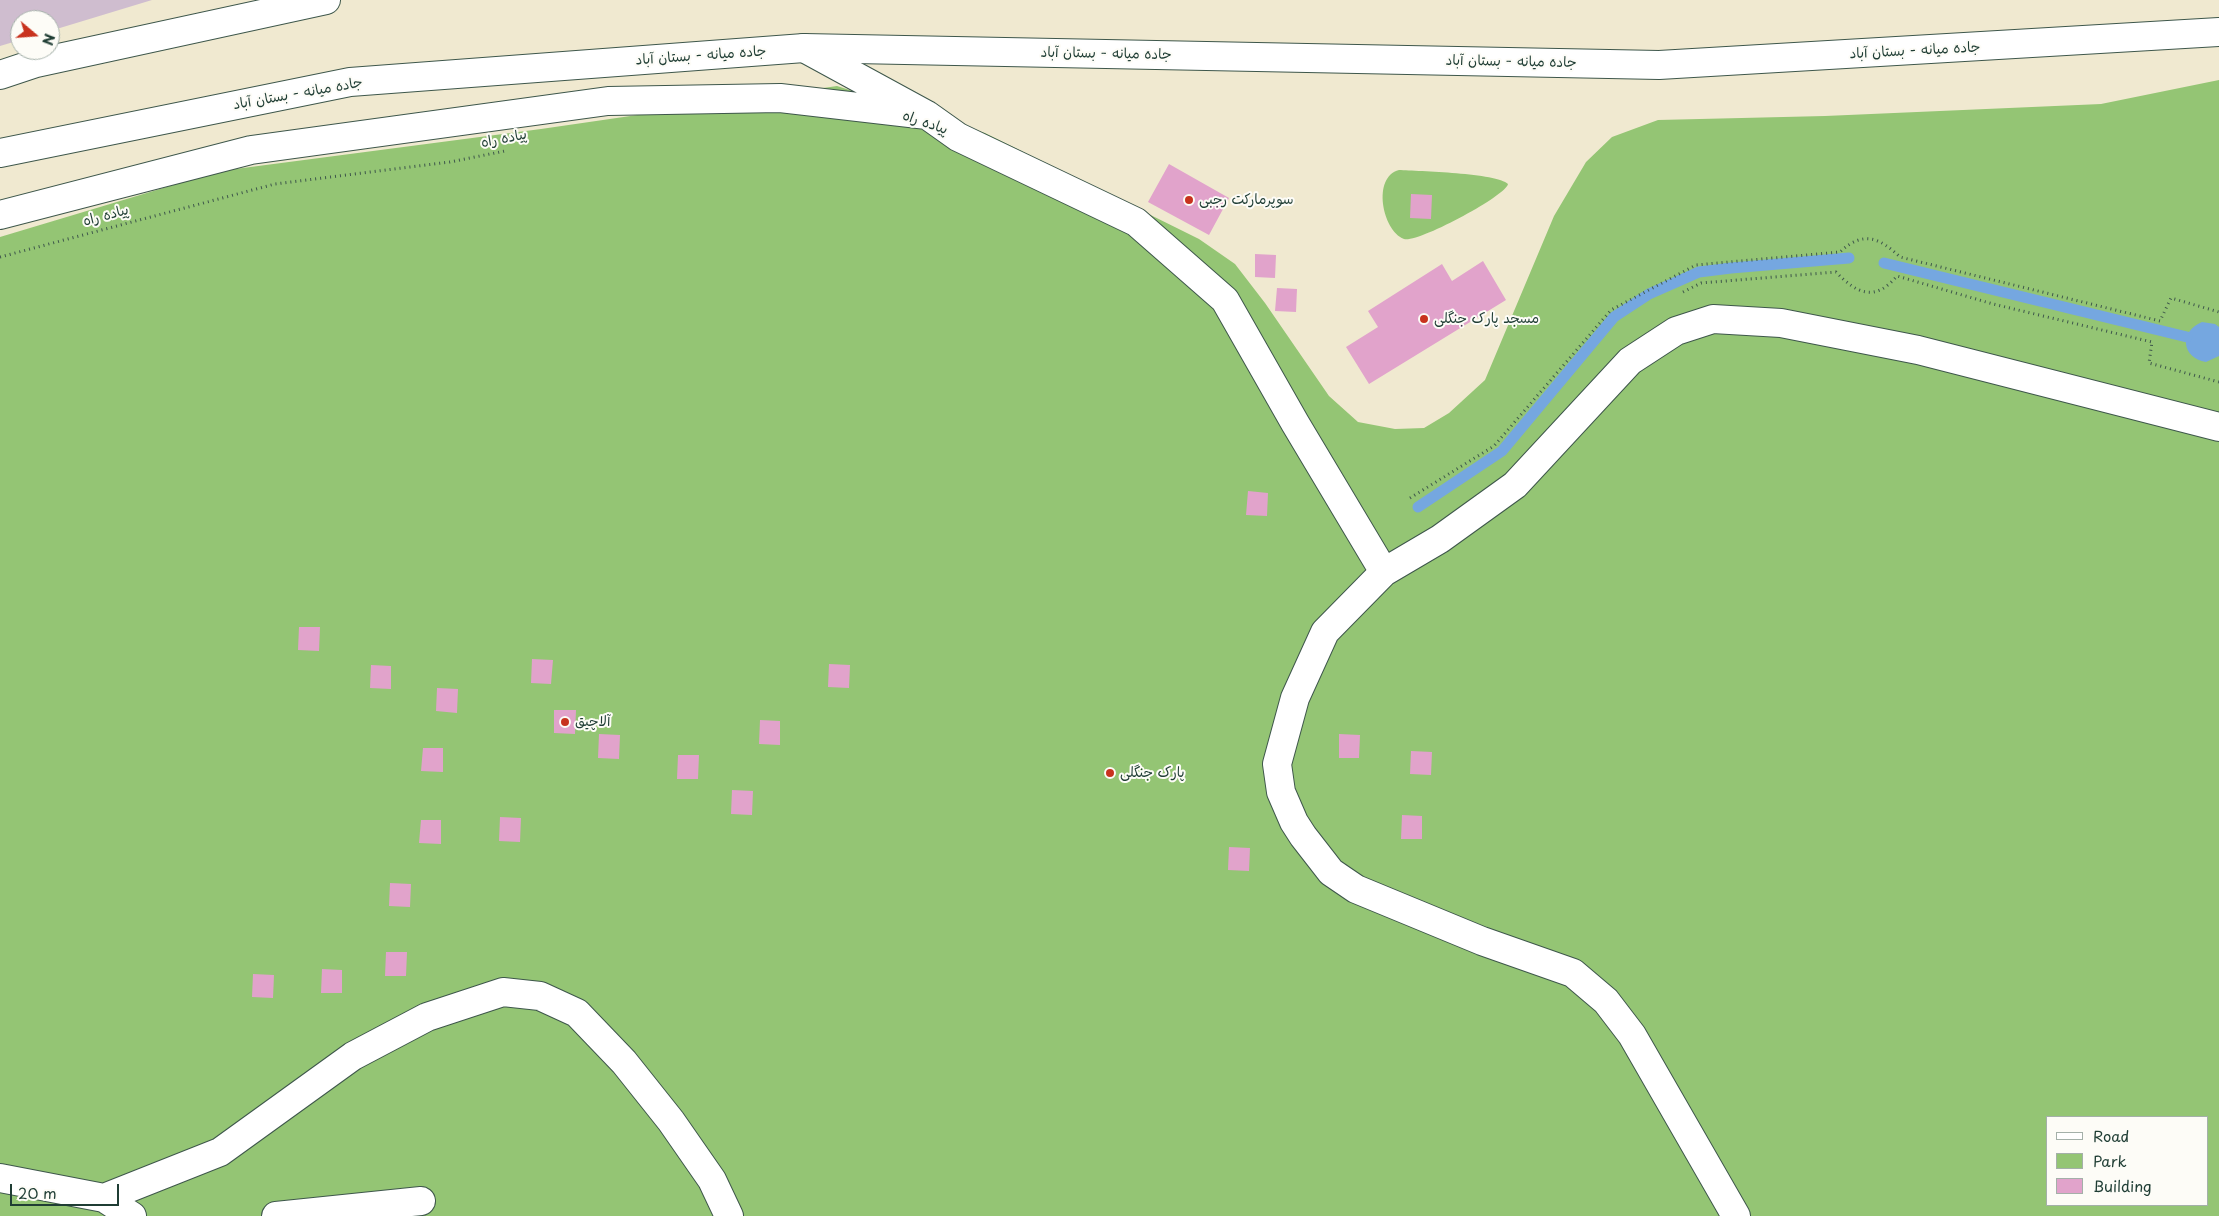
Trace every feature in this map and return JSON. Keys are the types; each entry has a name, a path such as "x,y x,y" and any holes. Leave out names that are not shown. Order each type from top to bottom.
{"main road":[{"path":"0,75 36,64 326,0"},
{"name":"جاده میانه - بستان آباد","path":"0,153 350,82 804,48 1660,65 2219,32"},
{"path":"804,48 927,115 958,137 1136,222 1225,300 1295,423 1384,572"},
{"path":"0,215 252,150 608,101 780,98 927,115"},
{"path":"1736,1216 1632,1035 1606,1001 1573,973 1482,941 1356,888 1331,872 1294,822 1281,792 1277,764 1296,698 1325,632 1384,572 1440,539 1515,485 1630,361 1676,330 1713,319 1781,324 1918,350 2219,427"},
{"path":"104,1198 220,1152 353,1056 427,1017 503,992 540,996 577,1013 624,1062 670,1121 712,1180 729,1216"},
{"path":"0,1178 104,1198 132,1216"},
{"path":"276,1216 421,1201"}],"path":[{"name":"پیاده راه","path":"0,257 275,184 450,162 506,150"},
{"path":"1840,252 1856,240 1868,238 1879,240 1900,257 2160,321 2171,298 2219,312"},
{"path":"1836,272 1858,290 1870,293 1881,291 1897,276 1993,304 2152,342 2149,363 2219,382"}],"shaded area":[{"path":"0,0 152,0 60,28 60,10 10,10 10,43 0,46"}],"green space":[{"name":"پارک جنگلی","path":"2219,80 2219,1216 0,1216 0,237 220,171 541,129 837,86 985,133 1199,239 1235,264 1265,303 1329,396 1358,422 1395,429 1424,428 1449,413 1485,380 1554,216 1586,162 1612,137 1658,120 1825,116 2101,104"},
{"path":"1399,170 1474,175 1501,180 1508,184 1493,198 1460,218 1412,239 1404,239 1396,234 1390,225 1383,204 1385,182"}],"water":[{"path":"2202,322 2215,324 2219,327 2219,356 2206,362 2198,360 2192,355 2186,344 2189,331"}],"building":[{"name":"سوپرمارکت رجبی","path":"1169,164 1229,198 1209,235 1148,202"},
{"path":"1411,194 1432,195 1431,219 1410,218"},
{"path":"1255,254 1276,255 1275,278 1255,277"},
{"name":"مسجد پارک جنگلی","path":"1483,261 1506,300 1369,384 1346,347 1378,327 1368,311 1442,264 1452,281"},
{"path":"1277,288 1297,289 1296,312 1275,311"},
{"path":"1248,491 1268,493 1267,516 1246,515"},
{"path":"299,627 320,627 319,651 298,650"},
{"name":"آلاچیق","path":"532,659 553,660 551,684 531,683"},
{"path":"829,664 850,665 849,688 828,687"},
{"path":"371,665 391,666 391,689 370,688"},
{"path":"437,688 458,689 457,713 436,711"},
{"name":"آلاچیق","path":"554,710 576,710 575,734 554,733"},
{"path":"760,720 780,721 780,745 759,744"},
{"name":"آلاچیق","path":"599,734 620,735 619,759 598,758"},
{"path":"1339,734 1360,735 1359,758 1339,758"},
{"path":"423,748 443,748 443,772 421,771"},
{"path":"1411,751 1432,752 1431,775 1410,774"},
{"path":"678,755 699,755 698,779 677,779"},
{"path":"732,790 753,791 752,815 731,814"},
{"path":"1402,815 1422,816 1422,839 1401,839"},
{"path":"500,817 521,818 520,842 499,841"},
{"path":"421,820 441,820 441,844 419,843"},
{"path":"1229,847 1250,848 1249,871 1228,870"},
{"path":"390,883 411,884 410,907 389,906"},
{"path":"386,952 407,952 406,976 385,976"},
{"path":"322,969 342,970 342,993 321,993"},
{"path":"253,974 274,975 273,998 252,997"}],"waterway":[{"path":"1418,507 1502,451 1614,317 1649,294 1699,272 1849,258"},
{"path":"1884,263 2187,337"}],"place":[{"name":"سوپرمارکت رجبی","path":"1189,200"},
{"name":"مسجد پارک جنگلی","path":"1424,319"},
{"name":"آلاچیق","path":"565,722"},
{"name":"پارک جنگلی","path":"1110,773"}]}
